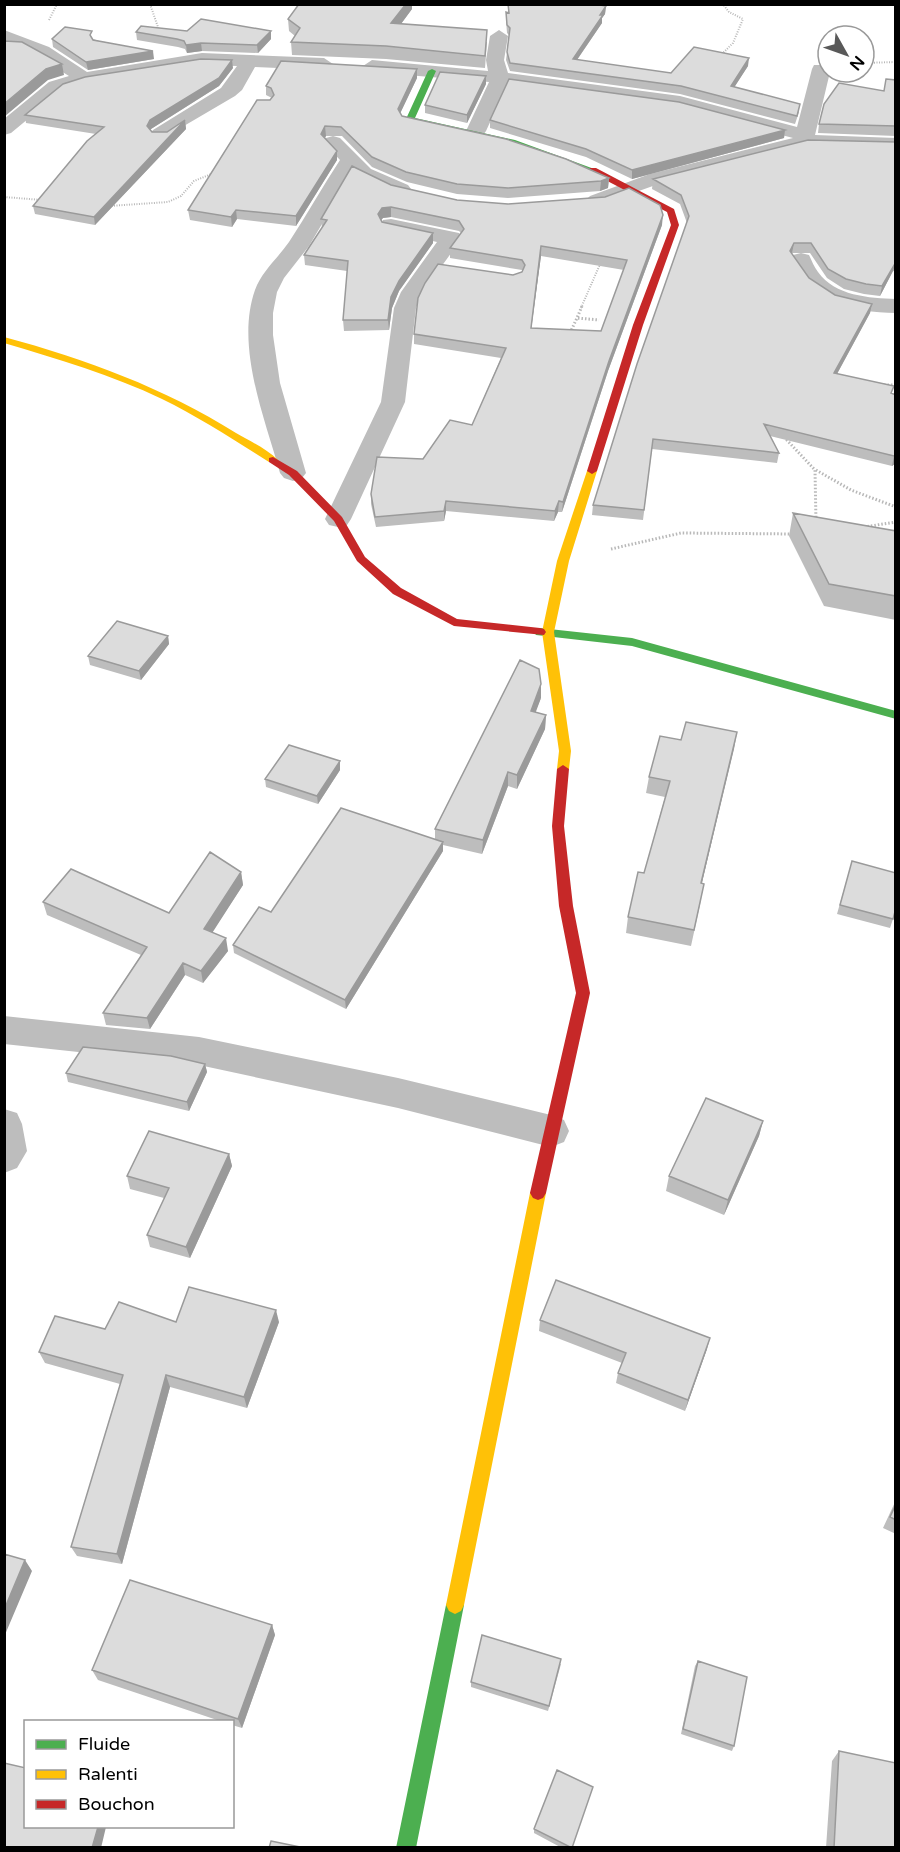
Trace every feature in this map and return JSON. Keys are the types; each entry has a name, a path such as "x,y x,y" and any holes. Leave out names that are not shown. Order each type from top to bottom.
{"street":[{"path":"4,34 42,51 84,78"},
{"path":"476,131 500,79 495,60 499,36"},
{"path":"148,50 202,59 350,65 500,79 680,102 805,138 896,144"},
{"path":"4,129 56,87 84,78 202,59"},
{"path":"160,134 236,95 234,86 249,61"},
{"path":"406,1848 551,1131 583,993 566,906 558,826 565,751 548,632 563,561 638,325 675,225 671,211 635,188 583,165 476,131 410,119 432,71"},
{"path":"805,138 818,84"},
{"path":"575,203 604,200 657,178 805,138"},
{"path":"333,142 364,173 422,194"},
{"path":"293,473 269,378 260,331 265,295 271,278 301,241 321,203 350,160"},
{"path":"338,519 393,402 405,308 412,292 444,267 451,238 391,225"},
{"path":"801,260 804,273 820,287 838,296 856,303 896,306"},
{"path":"4,340 77,361 150,390 234,435 293,473 338,519 361,559 397,591 454,622 632,642 896,715"},
{"path":"4,1030 199,1051 398,1093 551,1131"},
{"path":"4,1124 9,1151 4,1157"}],"path":[{"path":"680,102 733,43 742,19 729,12 723,4"},
{"path":"876,63 896,62"},
{"path":"107,206 168,202 181,196 194,181 220,171"},
{"path":"4,197 51,200"},
{"path":"568,338 603,256"},
{"path":"577,318 638,325"},
{"path":"877,385 896,385"},
{"path":"775,438 784,437 791,428"},
{"path":"784,437 815,470 851,490 896,507"},
{"path":"815,470 816,523"},
{"path":"861,527 896,522"},
{"path":"563,561 658,537 681,534 795,534"}],"building":[{"path":"299,4 406,4 391,23 487,30 485,56 386,46 291,42 300,28 288,19"},
{"path":"508,4 606,6 600,15 603,15 573,59 671,73 694,47 749,58 731,86 800,104 797,116 681,86 510,63 507,52 510,28 507,25"},
{"path":"201,19 271,31 257,45 201,43 186,45 184,41 177,39 136,32 141,26 187,31"},
{"path":"65,27 92,31 90,35 93,40 153,51 86,62 52,39"},
{"path":"4,41 22,42 62,64 46,69 4,104"},
{"path":"201,59 232,60 219,78 150,120 147,126 152,132 167,132 185,120 94,217 33,206 87,141 104,127 25,115 63,84 85,77"},
{"path":"281,61 417,69 398,109 402,116 506,139 566,159 609,178 601,181 508,188 457,184 406,172 372,157 341,127 325,126 321,134 337,151 296,216 236,210 231,217 188,210 257,100 270,100 274,95 271,88 266,86"},
{"path":"440,72 486,76 467,115 425,105"},
{"path":"509,79 679,102 785,130 632,170 586,149 490,120"},
{"path":"886,79 896,80 896,126 819,124 824,104 838,84 884,91"},
{"path":"808,140 896,142 896,262 882,286 846,279 828,269 811,243 794,243 790,251 809,278 835,295 872,304 834,373 894,386 891,393 896,395 896,455 764,424 779,453 653,439 644,510 593,505 637,364 689,216 681,195 653,179"},
{"path":"352,166 391,185 457,200 508,204 605,197 629,188 660,205 663,215 609,361 563,502 559,501 555,511 446,501 444,511 375,517 371,494 377,457 423,459 450,420 472,425 506,348 414,334 418,298 425,283 438,264 513,275 522,272 525,265 522,260 450,248 464,229 459,221 391,207 382,208 378,214 382,222 433,233 399,281 391,297 388,320 343,320 348,261 304,255 327,220 321,219","holes":["541,246 627,260 601,331 531,328"]},
{"path":"793,513 896,531 896,596 829,584"},
{"path":"117,621 168,636 139,671 88,656"},
{"path":"520,660 539,669 541,684 531,711 546,715 517,775 508,772 483,840 435,829"},
{"path":"686,722 737,732 701,883 704,884 694,930 628,917 638,872 644,873 670,781 649,777 660,736 681,740"},
{"path":"289,745 340,761 317,796 265,779"},
{"path":"341,808 443,842 345,1000 233,945 259,907 271,912"},
{"path":"210,852 241,872 204,929 226,938 201,971 183,963 147,1018 103,1013 147,947 43,902 71,869 169,913"},
{"path":"852,861 896,873 896,908 893,919 840,905"},
{"path":"83,1047 171,1056 205,1064 187,1102 66,1073"},
{"path":"706,1098 763,1121 728,1200 669,1176"},
{"path":"149,1131 229,1154 186,1247 147,1235 169,1188 127,1176"},
{"path":"556,1280 710,1338 688,1400 618,1373 626,1353 540,1320"},
{"path":"189,1287 276,1310 244,1397 166,1375 117,1554 71,1547 123,1375 39,1352 55,1316 105,1329 119,1302 176,1322"},
{"path":"896,1504 896,1520 890,1517"},
{"path":"4,1554 25,1560 4,1610"},
{"path":"130,1580 272,1625 238,1719 92,1670"},
{"path":"482,1635 561,1659 549,1706 471,1682"},
{"path":"698,1661 747,1677 734,1746 683,1729"},
{"path":"839,1751 896,1763 896,1848 834,1848"},
{"path":"4,1763 24,1768 24,1828 98,1828 92,1848 4,1848"},
{"path":"557,1770 593,1787 572,1848 534,1829"},
{"path":"271,1841 305,1848 269,1848"}],"traffic: fast":[{"path":"432,71 410,119 512,142 593,170"},
{"path":"540,632 632,642 896,715"},
{"path":"406,1848 455,1605"}],"traffic: slow":[{"path":"4,340 77,362 164,396 273,460"},
{"path":"563,769 565,751 548,632 563,561 592,471"},
{"path":"455,1605 538,1193"}],"traffic: jam":[{"path":"592,471 638,325 675,225 671,211 593,170"},
{"path":"273,460 293,473 338,519 361,559 397,591 454,622 540,632"},
{"path":"538,1193 583,993 566,906 558,826 563,769"}]}
